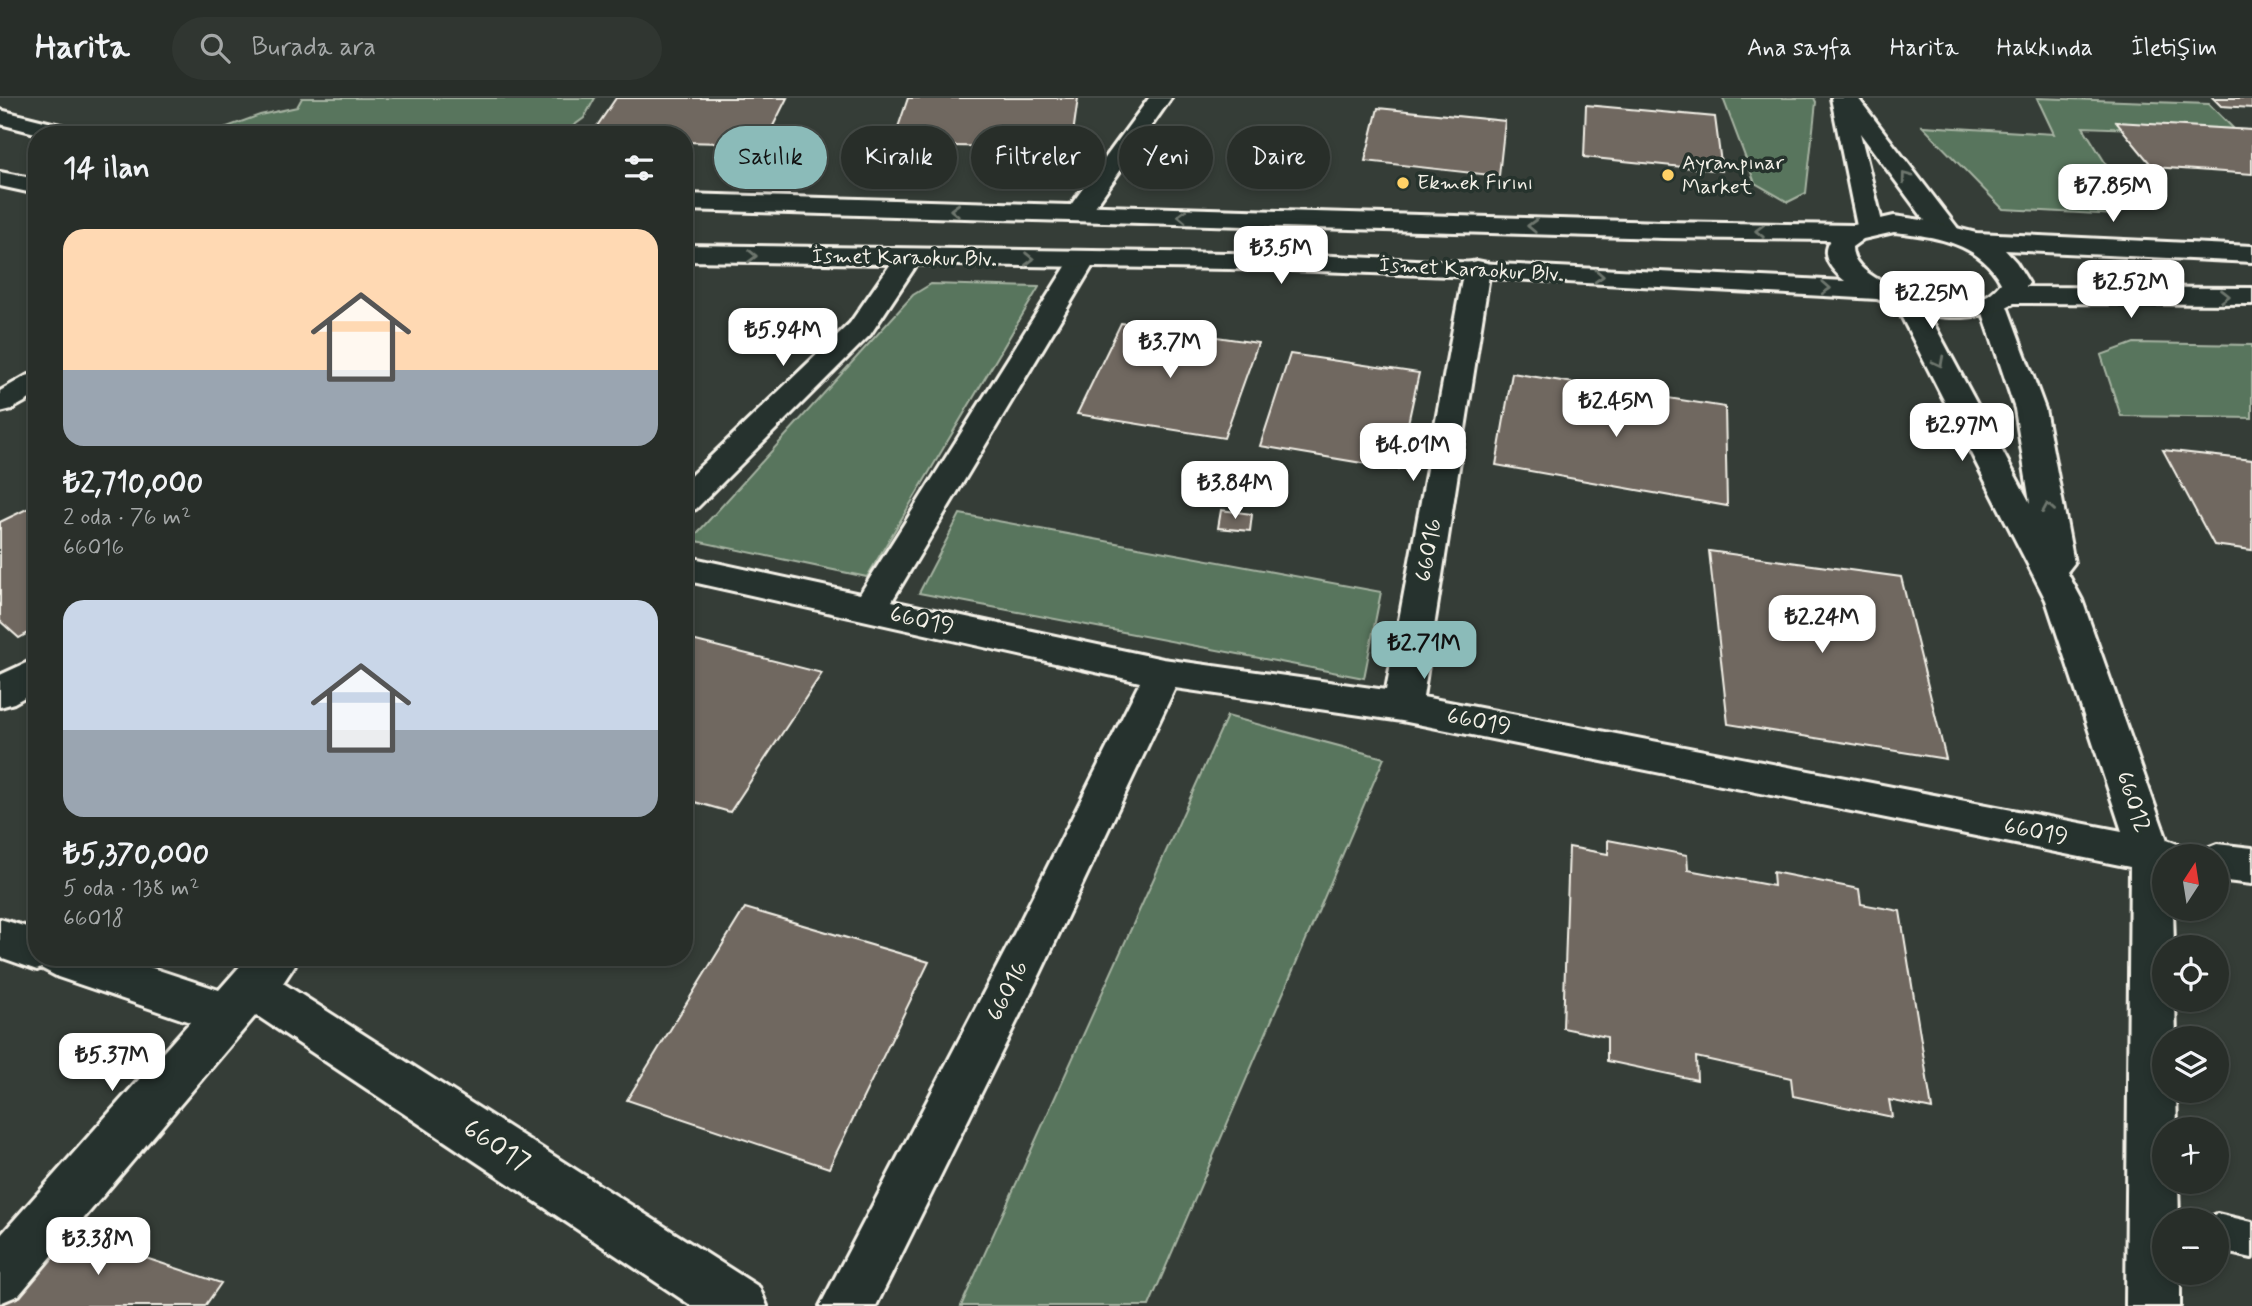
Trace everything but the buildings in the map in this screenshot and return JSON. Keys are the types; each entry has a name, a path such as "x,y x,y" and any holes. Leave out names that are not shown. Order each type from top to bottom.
{"street":[{"path":"1078,214 1160,98"},
{"path":"1840,98 1861,229 1841,241 1838,253 1844,265 1858,279 1893,296"},
{"path":"1846,98 1947,232"},
{"path":"0,117 36,126"},
{"path":"0,179 28,185"},
{"name":"İsmet Karaokur Blv.","path":"693,202 1664,230 1920,226 1972,241"},
{"path":"1972,241 2252,254"},
{"name":"66012","path":"1972,241 1995,254 2010,268 2015,283 2002,300 2030,408 2064,600"},
{"name":"İsmet Karaokur Blv.","path":"693,253 1292,262 1477,269 1893,296 1940,308 1970,309 2002,300 2252,296"},
{"path":"693,492 860,329 908,258"},
{"path":"869,609 1083,260"},
{"name":"66016","path":"1402,707 1477,269"},
{"name":"66012","path":"1893,296 2064,600 2154,844"},
{"path":"0,403 28,387"},
{"path":"0,403 28,410"},
{"name":"66019","path":"693,570 1163,673 1402,707 2152,855"},
{"name":"66016","path":"847,1306 1024,960 1163,673"},
{"path":"0,693 28,676"},
{"path":"2230,863 2252,866"},
{"name":"66012","path":"2158,921 2159,1208"},
{"path":"0,938 28,947"},
{"name":"66017","path":"118,966 252,986 740,1306"},
{"path":"0,1276 252,986"},
{"name":"66012","path":"2153,1306 2154,1285"}],"lane":[{"path":"2229,1235 2252,1240"}],"green space":[{"path":"302,98 595,98 584,118 573,126 230,126 260,115 297,107"},
{"path":"1723,98 1814,98 1816,102 1806,193 1788,202 1755,183"},
{"path":"2037,98 2209,104 2238,133 2083,127 2131,204 2117,215 2003,209 1922,126 2054,134"},
{"path":"931,284 1039,287 867,577 693,540 693,538 913,295"},
{"path":"2134,343 2252,345 2252,418 2121,416 2101,355"},
{"path":"960,514 1381,592 1364,678 919,593"},
{"path":"1227,716 1384,758 1149,1306 961,1306"}],"place":[{"name":"Ayranpınar Market","path":"1668,175"},
{"name":"Ekmek Fırını","path":"1403,183"}]}
